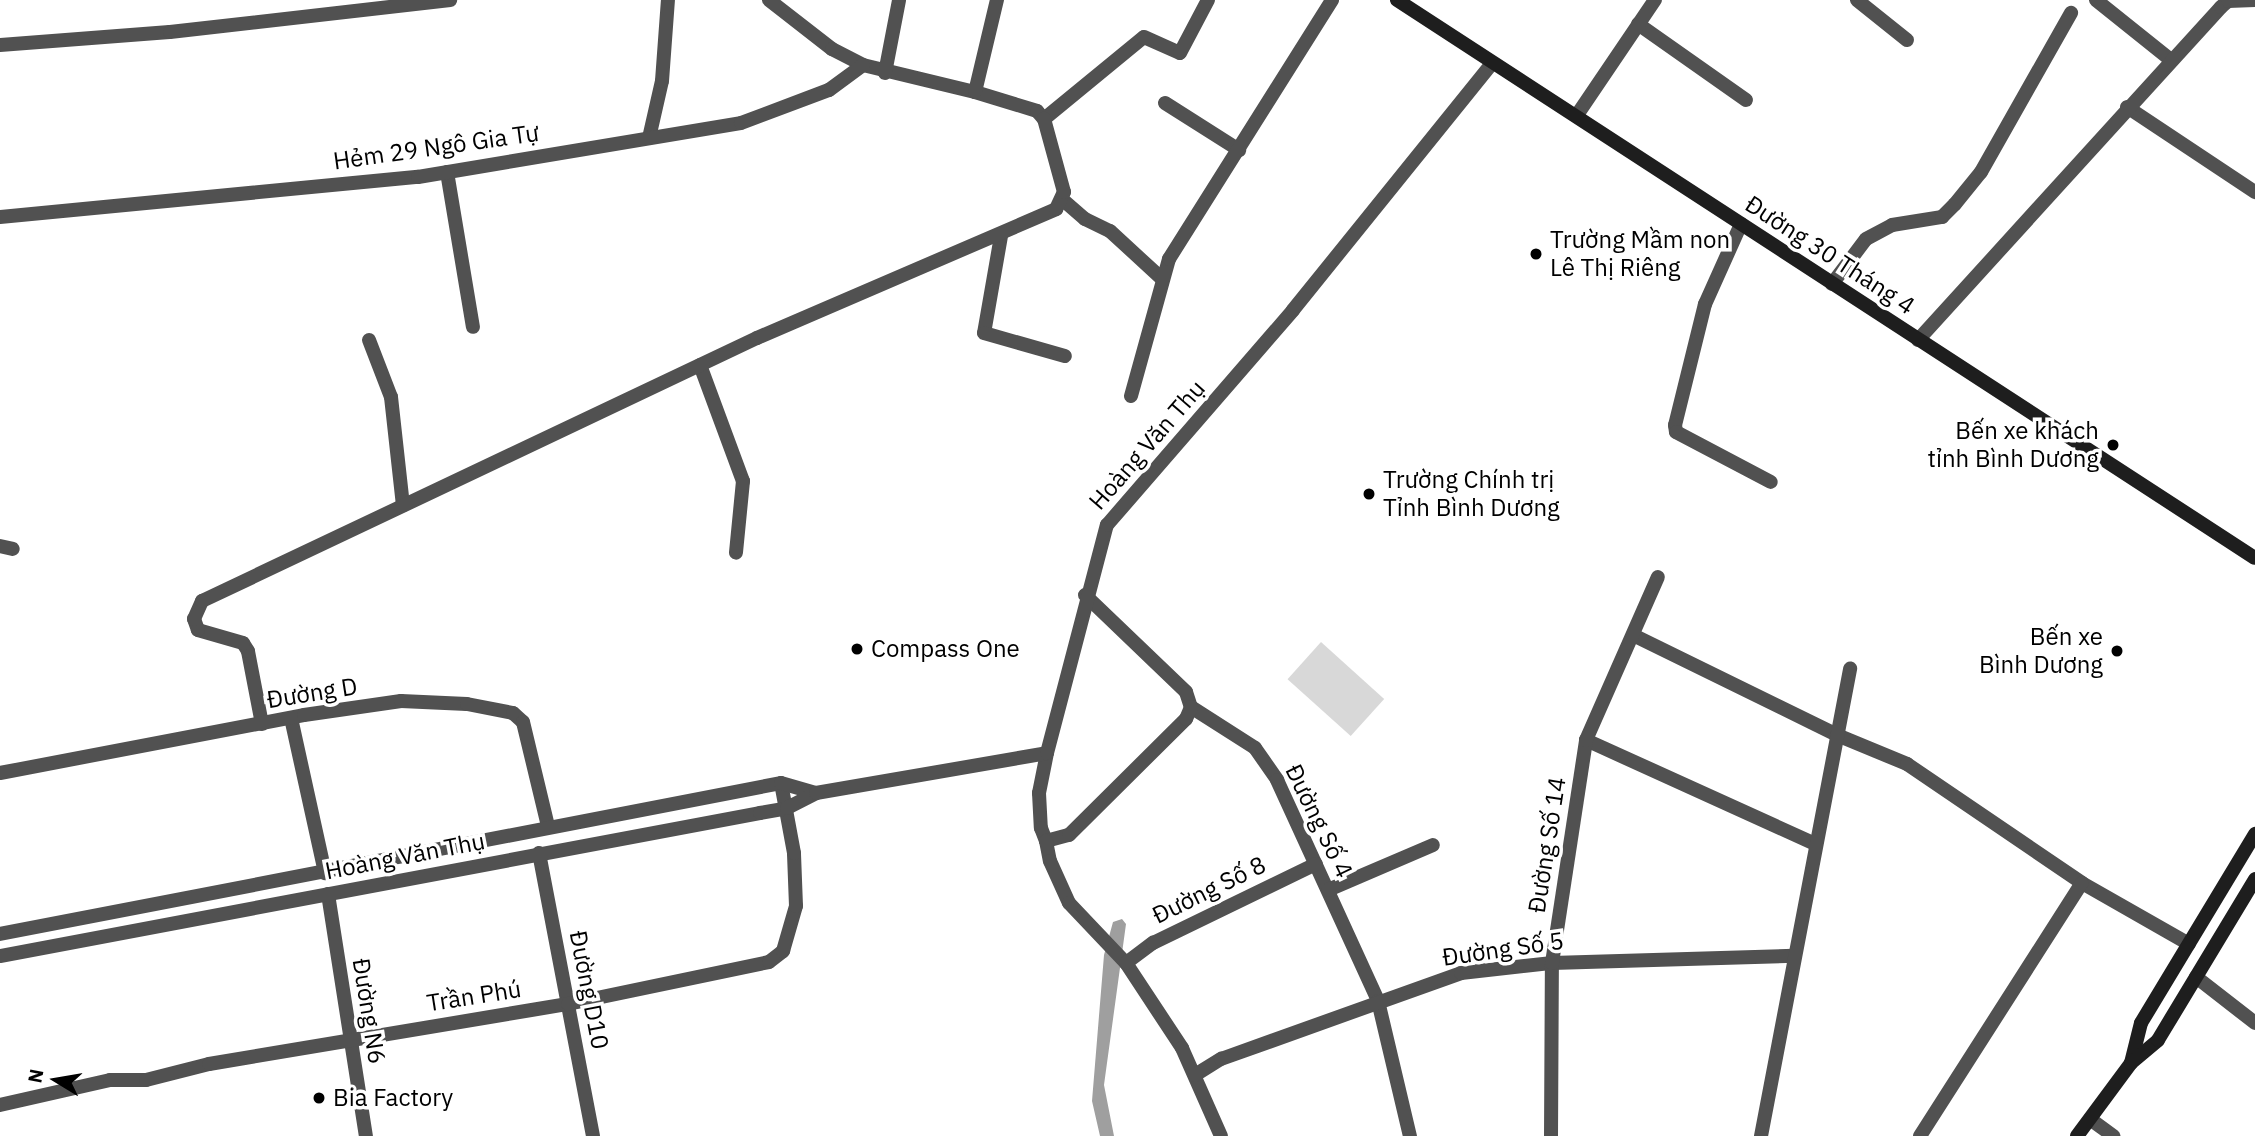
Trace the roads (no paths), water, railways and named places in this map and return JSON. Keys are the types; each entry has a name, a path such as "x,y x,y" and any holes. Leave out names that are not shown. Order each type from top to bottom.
{"main road":[{"name":"Đường 30 Tháng 4","path":"1398,0 2255,558"},
{"path":"2131,1063 2141,1023 2255,834"},
{"path":"2077,1136 2131,1063 2158,1040 2255,879"}],"street":[{"path":"0,45 170,32 450,0"},
{"path":"649,138 662,81 668,0"},
{"path":"769,0 832,49 863,65 885,73 975,92 1037,111 1044,119 1063,200 1085,219 1110,231 1160,277"},
{"path":"885,73 899,0"},
{"path":"975,92 997,0"},
{"path":"1044,119 1144,37 1180,53 1208,0"},
{"path":"1131,396 1146,352 1160,277 1332,0"},
{"path":"1577,115 1655,0"},
{"path":"1857,0 1908,40"},
{"path":"2096,0 2171,60"},
{"path":"1918,340 2127,107 2228,0 2255,0"},
{"path":"1832,284 1866,239 1892,226 1942,217 1955,204 1981,172 2071,13"},
{"path":"1638,24 1746,100"},
{"name":"Hoàng Văn Thụ","path":"0,953 103,938 594,842 787,808 816,793 1047,753 1085,595 1107,525 1293,310 1492,63"},
{"name":"Hẻm 29 Ngô Gia Tự","path":"0,217 447,172 649,138 752,119 829,90 863,65"},
{"path":"1165,103 1239,150"},
{"path":"2127,107 2255,192"},
{"path":"447,172 473,327"},
{"path":"262,724 248,651 243,643 198,630 194,619 202,601 700,365 1001,236 1056,209 1063,200"},
{"path":"1741,224 1705,304 1675,425 1676,432 1772,482"},
{"path":"1001,236 984,333 1065,356"},
{"path":"369,340 391,397 403,505"},
{"path":"700,365 743,481 736,553"},
{"name":"Đường Số 14","path":"1551,1136 1552,963 1586,740 1658,577"},
{"name":"Đường Số 4","path":"1085,595 1186,691 1191,707 1255,748 1277,780 1378,1001 1410,1136"},
{"path":"1633,635 1837,735 1907,764 2082,883 2189,944"},
{"path":"1761,1136 1850,668"},
{"name":"Đường D","path":"0,773 291,718 401,701 467,704 513,713 523,722 548,826"},
{"path":"1046,841 1069,835 1186,719 1191,707"},
{"name":"Đường N6","path":"291,718 325,873 366,1136"},
{"path":"1586,740 1815,844"},
{"path":"1047,753 1039,793 1046,841 1069,903 1126,963 1182,1048 1221,1136"},
{"name":"Hoàng Văn Thụ","path":"0,934 781,783 816,793"},
{"name":"Trần Phú","path":"0,1105 110,1080 146,1080 209,1063 568,1004 755,966 777,956 788,939 796,906 787,808 781,783"},
{"path":"590,819 594,842"},
{"path":"1328,890 1433,845"},
{"path":"456,846 461,868"},
{"name":"Đường D10","path":"539,853 593,1136"},
{"name":"Đường Số 8","path":"1126,963 1153,943 1316,864"},
{"path":"1920,1136 2082,883"},
{"path":"197,897 204,919"},
{"path":"98,915 103,938"},
{"name":"Đường Số 5","path":"1195,1075 1221,1059 1461,973 1552,963 1794,956"},
{"path":"2196,977 2255,1023"},
{"path":"2090,1119 2113,1136"}],"place":[{"name":"Trường Mầm non Lê Thị Riêng","path":"1536,254"},
{"name":"Bến xe khách tỉnh Bình Dương","path":"2113,445"},
{"name":"Trường Chính trị Tỉnh Bình Dương","path":"1369,494"},
{"name":"Compass One","path":"857,649"},
{"name":"Bến xe Bình Dương","path":"2117,651"},
{"name":"Bia Factory","path":"319,1098"}]}
